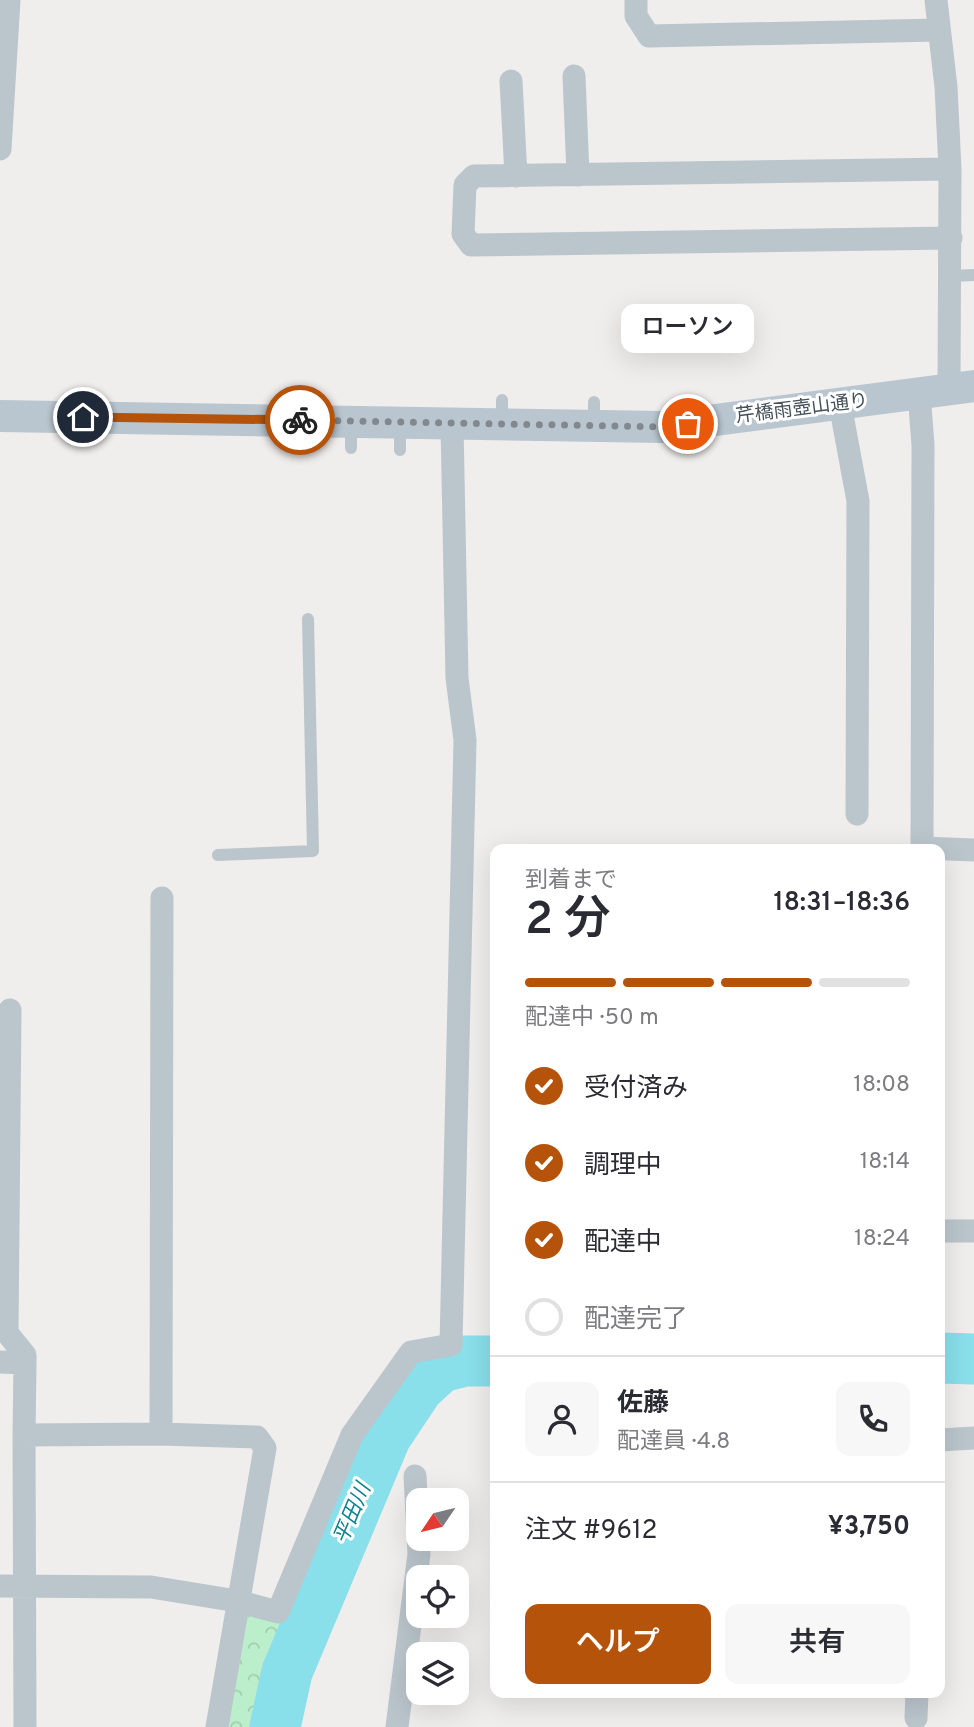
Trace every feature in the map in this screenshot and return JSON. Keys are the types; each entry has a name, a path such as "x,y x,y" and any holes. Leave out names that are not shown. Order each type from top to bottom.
{"main road":[{"name":"芹橋雨壺山通り","path":"0,416 400,436 502,413 594,414 662,427 947,390"}],"street":[{"path":"0,149 9,0"},
{"path":"636,0 636,16 649,36 938,30"},
{"path":"922,844 923,445 947,390 951,238 946,88 936,0"},
{"path":"574,76 578,175"},
{"path":"511,80 516,176"},
{"path":"950,169 474,176 465,185 463,234 471,245 951,238"},
{"path":"840,404 858,501 858,814"},
{"path":"0,1586 151,1587 237,1601 278,1612 352,1435 411,1352 451,1345 465,740 457,678 452,424"},
{"path":"945,849 974,850"},
{"path":"161,1434 162,898"},
{"path":"10,1010 7,1333 25,1355 25,1727"},
{"path":"945,1231 974,1231"},
{"path":"0,1362 25,1363"},
{"path":"24,1435 161,1434 257,1437 265,1448 217,1727"},
{"path":"945,1440 974,1438"},
{"path":"397,1727 419,1554 415,1476"},
{"path":"916,1718 917,1698"}],"lane":[{"path":"950,276 974,275"},
{"path":"218,855 313,851 308,619"}],"green space":[{"path":"246,1613 282,1621 270,1658 255,1727 228,1727"}],"waterway":[{"name":"平田川","path":"945,1358 974,1359"},
{"name":"平田川","path":"275,1727 287,1672 386,1436 418,1388 441,1367 465,1361 490,1361"}],"way so far":[{"path":"300,420 662,427 688,424"}],"place":[{"name":"ローソン","path":"688,424"}],"route":[{"path":"83,417 300,420"}]}
